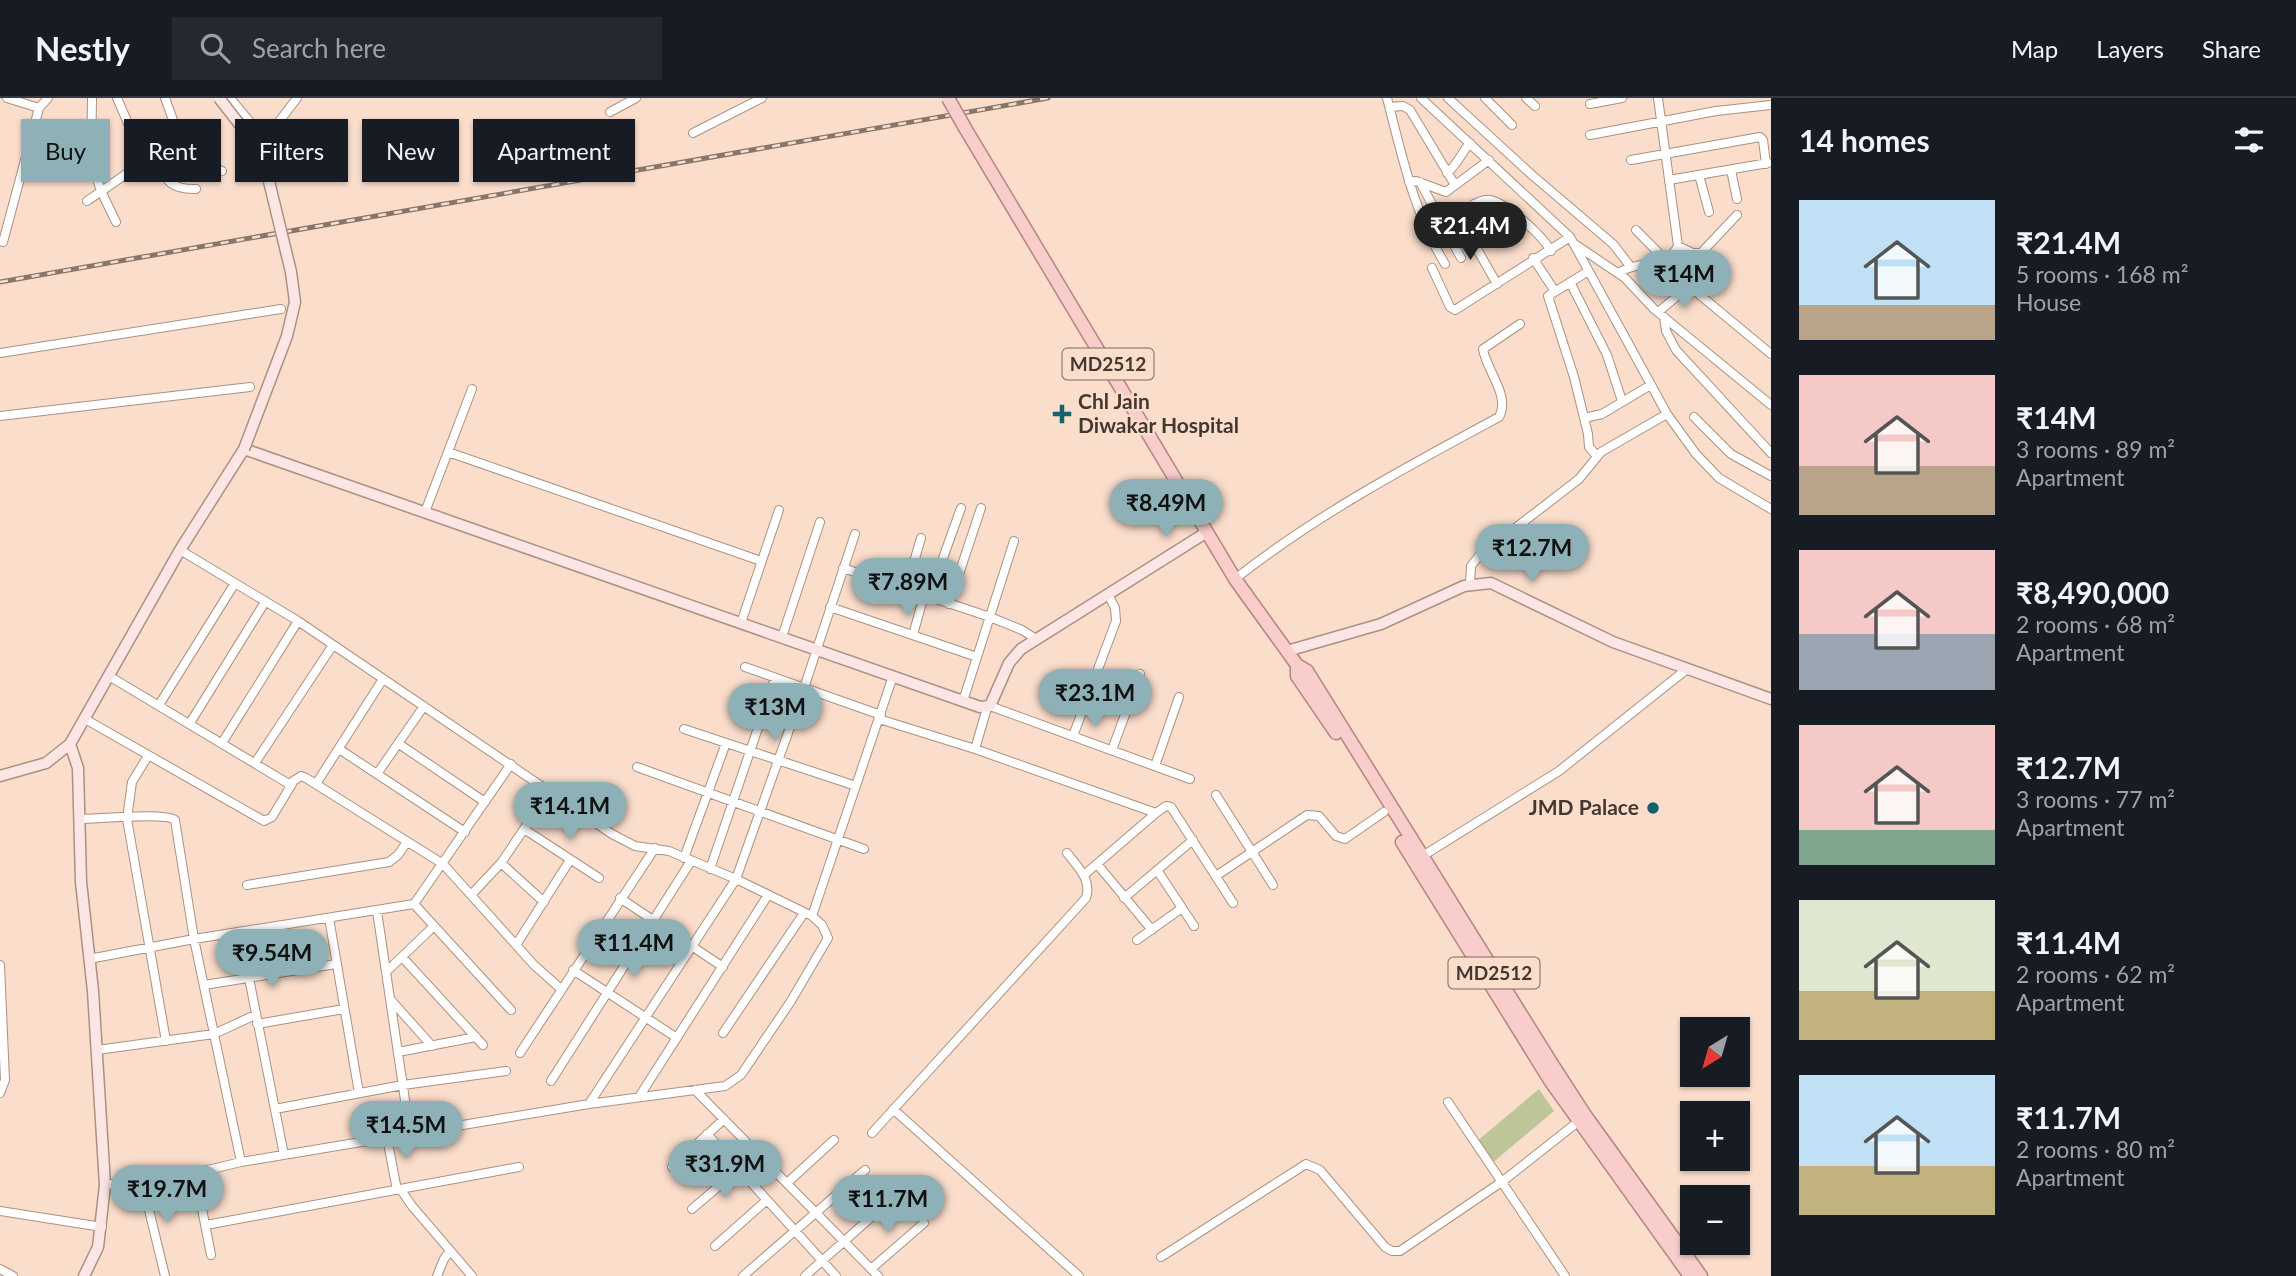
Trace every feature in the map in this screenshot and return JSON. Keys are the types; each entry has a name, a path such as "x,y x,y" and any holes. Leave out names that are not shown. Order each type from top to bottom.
{"main road":[{"name":"MD2512","path":"948,98 1235,579 1297,665 1307,671 1585,1115 1701,1276"},
{"name":"MD2512","path":"1297,665 1297,676 1543,1070 1690,1276"}],"street":[{"path":"7,98 40,108"},
{"path":"3,242 40,108 48,98"},
{"path":"92,98 91,161 101,191 116,222"},
{"path":"117,98 126,119"},
{"path":"164,98 173,119"},
{"path":"0,776 46,763 71,744 180,550 244,449 288,336 295,302 291,272 266,169 251,139 219,98"},
{"path":"230,98 265,140 297,98"},
{"path":"610,111 636,98"},
{"path":"693,133 761,98"},
{"path":"1387,98 1422,223 1445,264"},
{"path":"1421,98 1570,237 1649,386 1696,454 1718,478 1770,509"},
{"path":"1448,98 1532,176 1613,244 1630,266"},
{"path":"1485,98 1512,125"},
{"path":"1526,98 1535,106"},
{"path":"1590,104 1622,98"},
{"path":"1658,98 1670,205 1678,246"},
{"path":"1590,135 1756,105 1771,105"},
{"path":"1390,107 1403,106 1410,110 1455,185"},
{"path":"1631,160 1760,137 1763,141 1768,163 1669,180"},
{"path":"1447,173 1460,161 1462,153 1470,143"},
{"path":"1409,182 1420,182 1442,193 1489,160"},
{"path":"1731,170 1737,200"},
{"path":"87,201 124,174"},
{"path":"1699,175 1709,212"},
{"path":"170,182 172,186 183,189 197,189"},
{"path":"1420,182 1461,258"},
{"path":"1474,204 1482,200 1492,200 1524,222 1551,251"},
{"path":"1678,246 1693,253 1701,253 1737,215"},
{"path":"1465,228 1497,284"},
{"path":"1636,230 1691,285 1771,354"},
{"path":"1432,268 1452,309 1570,237"},
{"path":"1576,245 1618,273 1661,315 1771,405"},
{"path":"1618,273 1630,266 1666,259 1678,246"},
{"path":"1537,256 1552,292"},
{"path":"1587,272 1552,292 1549,300 1574,377 1593,453"},
{"path":"1570,282 1607,355 1622,401"},
{"path":"1661,315 1691,285"},
{"path":"0,353 281,309"},
{"path":"1661,315 1676,349 1769,447"},
{"path":"1235,579 1287,539 1331,511 1499,417 1502,407 1500,394 1483,349 1520,324"},
{"path":"1584,418 1602,414 1649,386"},
{"path":"0,416 250,387"},
{"path":"425,512 472,389"},
{"path":"1470,584 1474,561 1579,479 1593,453 1667,414"},
{"path":"1694,417 1731,454 1771,476"},
{"path":"244,449 1190,779"},
{"path":"448,452 761,561"},
{"path":"913,635 961,508"},
{"path":"949,604 981,508"},
{"path":"741,622 779,510"},
{"path":"782,637 820,522"},
{"path":"975,748 988,707 1009,663 1021,649 1207,532"},
{"path":"589,1104 736,879 855,534"},
{"path":"906,589 921,538"},
{"path":"963,701 1014,541"},
{"path":"105,1185 142,1181 589,1104 725,1086 741,1075 826,945 826,931 808,915 736,879 688,859 655,848 642,848 626,843 298,621 180,550"},
{"path":"843,568 990,617 1036,639"},
{"path":"159,705 234,583"},
{"path":"1287,651 1381,624 1470,584 1491,583 1613,642 1771,699"},
{"path":"1073,736 1116,621 1115,608 1108,594"},
{"path":"190,723 265,602"},
{"path":"830,607 977,657"},
{"path":"222,743 298,621"},
{"path":"255,763 333,646"},
{"path":"745,667 1156,813"},
{"path":"1421,857 1559,771 1687,669"},
{"path":"1112,750 1140,674"},
{"path":"109,676 292,784"},
{"path":"723,1033 808,915 838,839 893,676"},
{"path":"710,869 775,678"},
{"path":"316,783 383,679"},
{"path":"1155,766 1180,697"},
{"path":"377,774 424,706"},
{"path":"85,719 264,821 272,817 292,784 301,776 316,783 443,864 516,945 561,989"},
{"path":"684,729 856,786"},
{"path":"551,1081 654,920 688,859 726,743"},
{"path":"71,744 78,768 81,882 97,1050 105,1185 98,1247 84,1276"},
{"path":"398,744 485,802"},
{"path":"339,749 465,832"},
{"path":"148,756 132,782 127,819 166,1041"},
{"path":"89,959 194,939 414,904 511,764"},
{"path":"637,767 864,849"},
{"path":"472,894 501,863 550,791"},
{"path":"1216,794 1273,885"},
{"path":"1084,875 1156,813 1171,807 1233,903"},
{"path":"1216,876 1307,816 1319,816 1336,835 1345,839 1384,812"},
{"path":"79,820 167,815 175,820 194,939 241,1162"},
{"path":"524,829 599,878"},
{"path":"1124,898 1193,840"},
{"path":"247,885 389,862 407,842"},
{"path":"520,1052 655,848"},
{"path":"872,1133 1086,898 1088,885 1084,875 1067,853"},
{"path":"516,945 570,860"},
{"path":"501,863 544,902"},
{"path":"1097,864 1152,930"},
{"path":"1157,870 1194,926"},
{"path":"639,1097 768,895"},
{"path":"620,898 723,967"},
{"path":"414,904 511,1010"},
{"path":"1137,940 1182,908"},
{"path":"377,911 410,1134"},
{"path":"329,918 359,1093"},
{"path":"386,972 434,926"},
{"path":"402,957 483,1045"},
{"path":"204,985 336,964"},
{"path":"0,965 5,1080 0,1093"},
{"path":"573,970 677,1038"},
{"path":"249,978 284,1155"},
{"path":"390,999 432,1046"},
{"path":"97,1050 214,1034 256,1020 344,1009"},
{"path":"398,1052 476,1037"},
{"path":"275,1109 403,1085 506,1071"},
{"path":"695,1090 874,1273 924,1223"},
{"path":"1448,1102 1565,1276"},
{"path":"893,1109 1079,1276"},
{"path":"672,1167 724,1119"},
{"path":"1161,1257 1306,1164 1320,1170 1376,1237 1392,1251 1408,1248 1503,1181 1579,1121"},
{"path":"707,1135 836,1276"},
{"path":"387,1138 399,1190 472,1276"},
{"path":"787,1183 834,1140"},
{"path":"206,1225 519,1167"},
{"path":"692,1209 738,1169"},
{"path":"743,1276 865,1170"},
{"path":"195,1172 211,1255"},
{"path":"142,1181 165,1276"},
{"path":"805,1276 895,1196"},
{"path":"715,1246 767,1200"},
{"path":"0,1211 102,1227"},
{"path":"437,1276 443,1259 450,1251"},
{"path":"0,1269 13,1276"}],"green space":[{"path":"1539,1089 1554,1111 1491,1164 1476,1142"}],"railway":[{"path":"0,282 1048,98"}],"place":[{"name":"Chl Jain Diwakar Hospital","path":"1062,414"},
{"name":"JMD Palace","path":"1653,808"}]}
